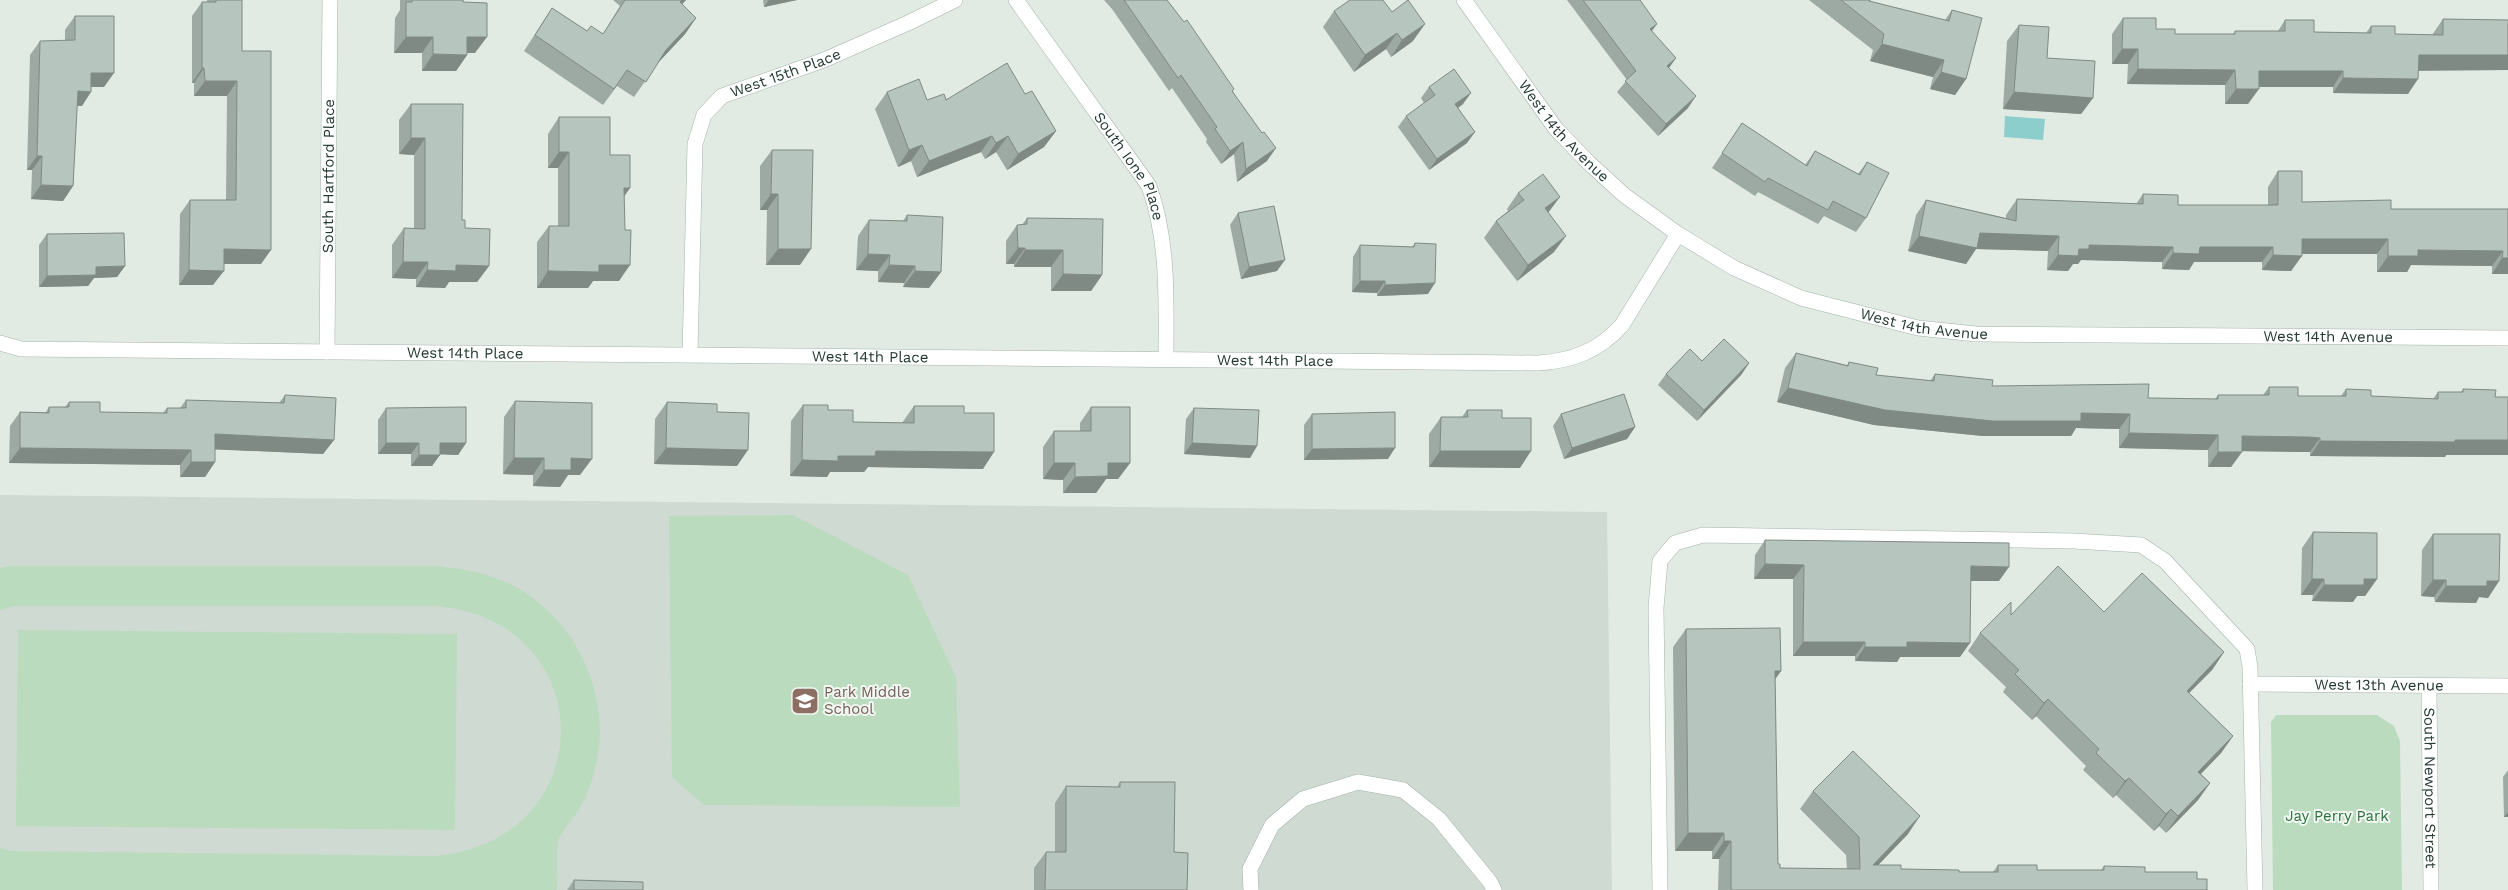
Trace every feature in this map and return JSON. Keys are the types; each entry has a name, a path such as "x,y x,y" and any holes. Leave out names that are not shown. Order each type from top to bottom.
{"street":[{"name":"South Hartford Place","path":"327,352 330,0"},
{"name":"West 15th Place","path":"690,354 695,144 699,126 711,106 733,90 824,60 908,24 955,0"},
{"name":"South Ione Place","path":"1016,0 1149,186 1158,212 1163,237 1166,359"},
{"name":"West 14th Avenue","path":"1464,0 1556,129 1588,163 1624,195 1678,234 1734,268 1801,298 1918,328 1976,334 2508,338"},
{"name":"West 14th Place","path":"0,343 21,349 690,354 1538,364 1558,362 1597,348 1612,337 1622,325 1678,234"},
{"path":"1660,890 1656,608 1660,561 1675,543 1703,535 2064,541 2141,545 2165,561 2247,649 2250,684 2256,890"},
{"name":"West 13th Avenue","path":"2250,684 2508,686"},
{"name":"South Newport Street","path":"2429,686 2431,890"},
{"path":"1251,890 1250,869 1272,825 1303,799 1358,782 1403,790 1439,820 1490,882 1494,890"}],"shaded area":[{"name":"Park Middle School","path":"0,495 1607,512 1612,890 0,890"}],"green space":[{"path":"793,515 908,575 956,677 960,807 704,805 672,777 669,516"},
{"path":"10,566 437,566 475,572 510,584 532,598 552,615 569,635 582,658 592,682 598,707 600,733 596,765 591,783 579,810 558,841 557,890 0,890 0,848 11,851 434,856 489,842 528,814 552,776 561,732 554,689 531,650 492,621 438,606 14,606 0,610 0,568"},
{"path":"18,630 457,634 455,830 16,826"},
{"name":"Jay Perry Park","path":"2276,715 2377,715 2394,726 2400,741 2402,890 2273,890 2271,722"}],"water":[{"path":"2005,116 2045,119 2043,140 2004,137"}],"building":[{"path":"216,0 242,0 242,51 271,51 271,250 224,249 224,271 189,270 190,200 236,200 237,81 205,81 204,68 202,68 202,2 216,2"},
{"path":"412,0 463,0 463,2 487,3 487,37 467,37 467,55 433,54 433,37 406,37 406,2 412,2"},
{"path":"625,0 682,0 680,2 696,18 666,50 646,82 627,70 614,89 535,35 552,8 587,31 591,26 603,34"},
{"path":"1124,0 1167,0 1184,22 1187,20 1234,89 1232,91 1262,133 1264,132 1276,148 1246,169 1243,142 1230,151 1215,129 1217,127 1181,75 1178,78"},
{"path":"1350,0 1383,0 1392,12 1408,0 1425,24 1402,40 1397,33 1365,55 1334,11"},
{"path":"1583,0 1640,0 1657,24 1650,29 1676,58 1667,66 1696,96 1666,124 1625,81 1636,71"},
{"path":"1841,0 1870,0 1949,21 1952,10 1982,18 1966,79 1941,72 1944,60 1882,44 1884,34"},
{"path":"75,16 114,16 114,73 91,73 91,92 78,91 73,186 41,185 42,156 37,156 40,41 75,40"},
{"path":"2123,18 2156,18 2156,29 2175,29 2175,34 2235,34 2235,31 2285,31 2285,20 2314,20 2314,32 2371,33 2371,26 2395,26 2395,34 2443,35 2443,19 2508,20 2508,55 2419,55 2418,79 2343,78 2343,71 2259,71 2259,89 2236,89 2235,70 2138,69 2138,49 2122,49"},
{"path":"2019,25 2049,27 2047,58 2095,61 2093,98 2014,92"},
{"path":"1007,63 1025,94 1032,91 1056,131 1018,154 1008,136 996,143 992,136 929,161 922,145 909,150 887,92 919,79 927,100 944,94 946,100"},
{"path":"1454,69 1471,93 1455,104 1475,132 1437,159 1406,116 1435,95 1429,87"},
{"path":"411,104 463,104 462,220 465,220 465,228 490,229 489,266 456,265 456,271 427,270 428,262 403,262 404,228 425,229 425,138 411,138"},
{"path":"559,117 610,117 610,155 630,155 630,188 624,188 625,230 631,230 630,265 599,265 599,272 548,271 549,226 569,226 569,152 559,152"},
{"path":"1742,123 1807,166 1815,151 1860,175 1867,162 1889,173 1866,218 1833,201 1828,210 1768,178 1765,182 1722,153"},
{"path":"772,150 813,150 811,249 778,249 778,194 771,194"},
{"path":"2278,171 2302,171 2302,202 2391,200 2391,209 2508,209 2508,258 2502,258 2503,251 2418,250 2418,256 2388,256 2388,239 2302,239 2302,256 2273,255 2273,247 2200,247 2199,254 2173,253 2173,247 2089,245 2089,249 2079,249 2078,256 2058,255 2059,236 1980,233 1977,248 1919,236 1926,200 2016,221 2017,199 2143,204 2143,194 2178,195 2178,205 2278,205"},
{"path":"1543,174 1560,197 1545,208 1566,236 1528,265 1496,221 1524,200 1518,193"},
{"path":"1274,206 1285,260 1249,267 1238,213"},
{"path":"907,215 943,217 941,272 915,271 915,266 889,265 890,255 868,254 869,220 907,221"},
{"path":"1027,218 1103,219 1102,275 1063,274 1063,250 1025,250 1025,248 1018,248 1017,225 1027,224"},
{"path":"124,233 125,266 96,267 96,275 47,276 47,234"},
{"path":"1415,243 1436,244 1435,283 1385,285 1385,281 1360,281 1360,245 1414,247"},
{"path":"1724,339 1749,363 1704,410 1666,374 1690,349 1702,361"},
{"path":"1796,353 1848,366 1849,362 1878,368 1876,375 1934,381 1935,374 1993,380 1992,386 2149,384 2148,398 2218,399 2218,395 2269,395 2269,387 2298,387 2298,396 2346,396 2346,389 2371,390 2371,396 2438,399 2438,392 2463,392 2463,389 2496,390 2495,397 2508,397 2508,440 2455,440 2455,442 2320,441 2320,438 2309,437 2242,436 2242,452 2218,452 2218,435 2129,433 2130,414 2081,413 2081,421 1993,421 1885,410 1788,388"},
{"path":"1624,394 1635,427 1572,448 1561,414"},
{"path":"285,395 336,398 334,440 215,434 215,462 191,462 191,450 20,448 20,412 49,413 49,407 69,407 69,402 100,402 100,412 167,413 167,408 186,408 186,400 284,403"},
{"path":"515,401 592,403 592,459 571,458 571,470 544,470 544,458 514,458"},
{"path":"667,402 717,404 717,412 749,413 748,450 666,448"},
{"path":"803,405 828,405 828,410 853,410 853,422 914,423 914,406 964,406 964,413 994,413 994,452 876,451 875,456 838,456 838,461 802,460"},
{"path":"466,407 466,443 440,443 440,455 419,455 419,443 386,443 386,408"},
{"path":"1091,407 1130,407 1130,463 1108,463 1108,476 1075,477 1075,463 1054,463 1054,431 1091,431"},
{"path":"1194,408 1259,410 1257,446 1192,443"},
{"path":"1467,410 1502,410 1502,418 1531,418 1531,451 1440,451 1441,417 1468,417"},
{"path":"1395,412 1395,448 1312,449 1312,414"},
{"path":"2313,532 2377,533 2377,579 2364,579 2364,585 2324,585 2324,579 2312,579"},
{"path":"2433,534 2500,534 2499,581 2487,581 2487,586 2446,586 2446,580 2433,580"},
{"path":"1765,540 2009,543 2009,567 1971,566 1970,643 1907,642 1907,647 1865,647 1865,642 1803,642 1804,565 1765,564"},
{"path":"2058,566 2104,612 2142,573 2224,652 2187,691 2233,736 2198,772 2210,783 2178,816 2171,809 2166,814 2129,778 2125,781 2096,753 2099,749 2048,699 2044,703 2015,674 2019,670 1980,633 2011,602 2011,615"},
{"path":"1780,628 1781,671 1775,671 1778,864 1780,864 1780,868 1860,869 1859,837 1813,791 1853,751 1920,816 1873,865 1901,865 1901,869 1959,870 1959,872 1998,872 1998,865 2037,865 2037,870 2104,870 2104,866 2145,867 2145,872 2197,872 2197,879 2207,879 2207,890 1731,890 1731,841 1724,841 1724,833 1688,833 1686,629"},
{"path":"1120,782 1175,782 1174,852 1188,853 1187,890 1045,890 1046,852 1066,852 1066,786 1120,787"},
{"path":"574,880 643,882 643,890 574,890"}],"place":[{"name":"Park Middle School","path":"805,701"}]}
